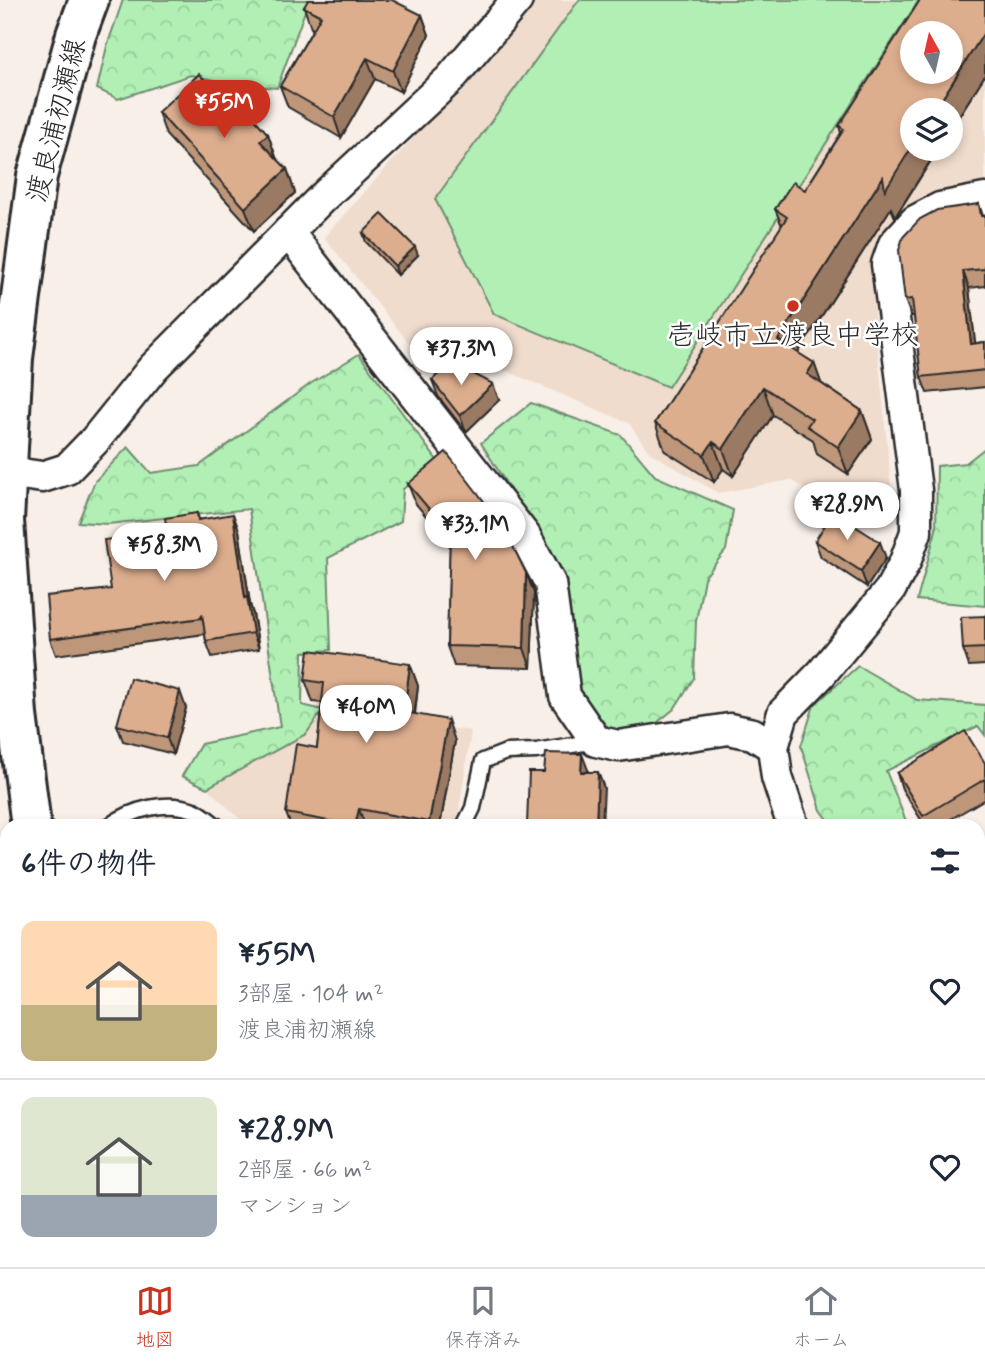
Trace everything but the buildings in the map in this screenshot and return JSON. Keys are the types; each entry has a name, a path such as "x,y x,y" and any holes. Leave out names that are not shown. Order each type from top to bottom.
{"main road":[{"name":"渡良浦初瀬線","path":"30,819 5,616 3,472 13,358 37,176 76,35 89,0"}],"street":[{"path":"3,472 42,477 67,469 95,440 153,368 288,232 450,79 517,0"},
{"path":"791,819 777,777 773,747 783,713 821,674 890,590 905,562 916,532 916,490 887,264 894,244 915,220 940,208 985,199"},
{"path":"288,232 525,536 550,583 565,696 596,741 618,746 729,729 753,734 773,747"}],"lane":[{"path":"468,819 473,808 483,761 506,752 536,751 596,741"},
{"path":"119,819 159,805 195,810 207,819"}],"shaded area":[{"path":"537,0 985,0 985,188 926,197 898,221 875,257 874,311 891,484 846,514 791,480 718,493 649,452 629,423 469,355 437,378 324,237"},
{"path":"323,710 471,731 457,819 240,819 203,784"}],"green space":[{"path":"123,0 309,0 277,88 233,84 191,75 118,99 97,89 107,46"},
{"path":"579,0 919,0 905,21 900,21 900,29 668,387 494,314 435,199"},
{"path":"359,354 439,463 403,489 401,521 328,558 331,650 303,652 302,705 323,710 306,734 207,788 182,776 201,744 280,727 249,509 108,524 78,522 95,481 128,447 151,473 199,466 310,384"},
{"path":"531,403 621,435 655,476 733,510 726,550 704,578 696,621 694,678 674,709 648,730 613,732 590,709 574,680 543,542 481,443"},
{"path":"985,448 985,606 917,600 936,530 937,466 966,463"},
{"path":"858,666 917,700 985,705 985,735 978,726 886,771 905,819 828,819 821,810 801,746 814,705"}],"place":[{"name":"壱岐市立渡良中学校","path":"793,306"}]}
